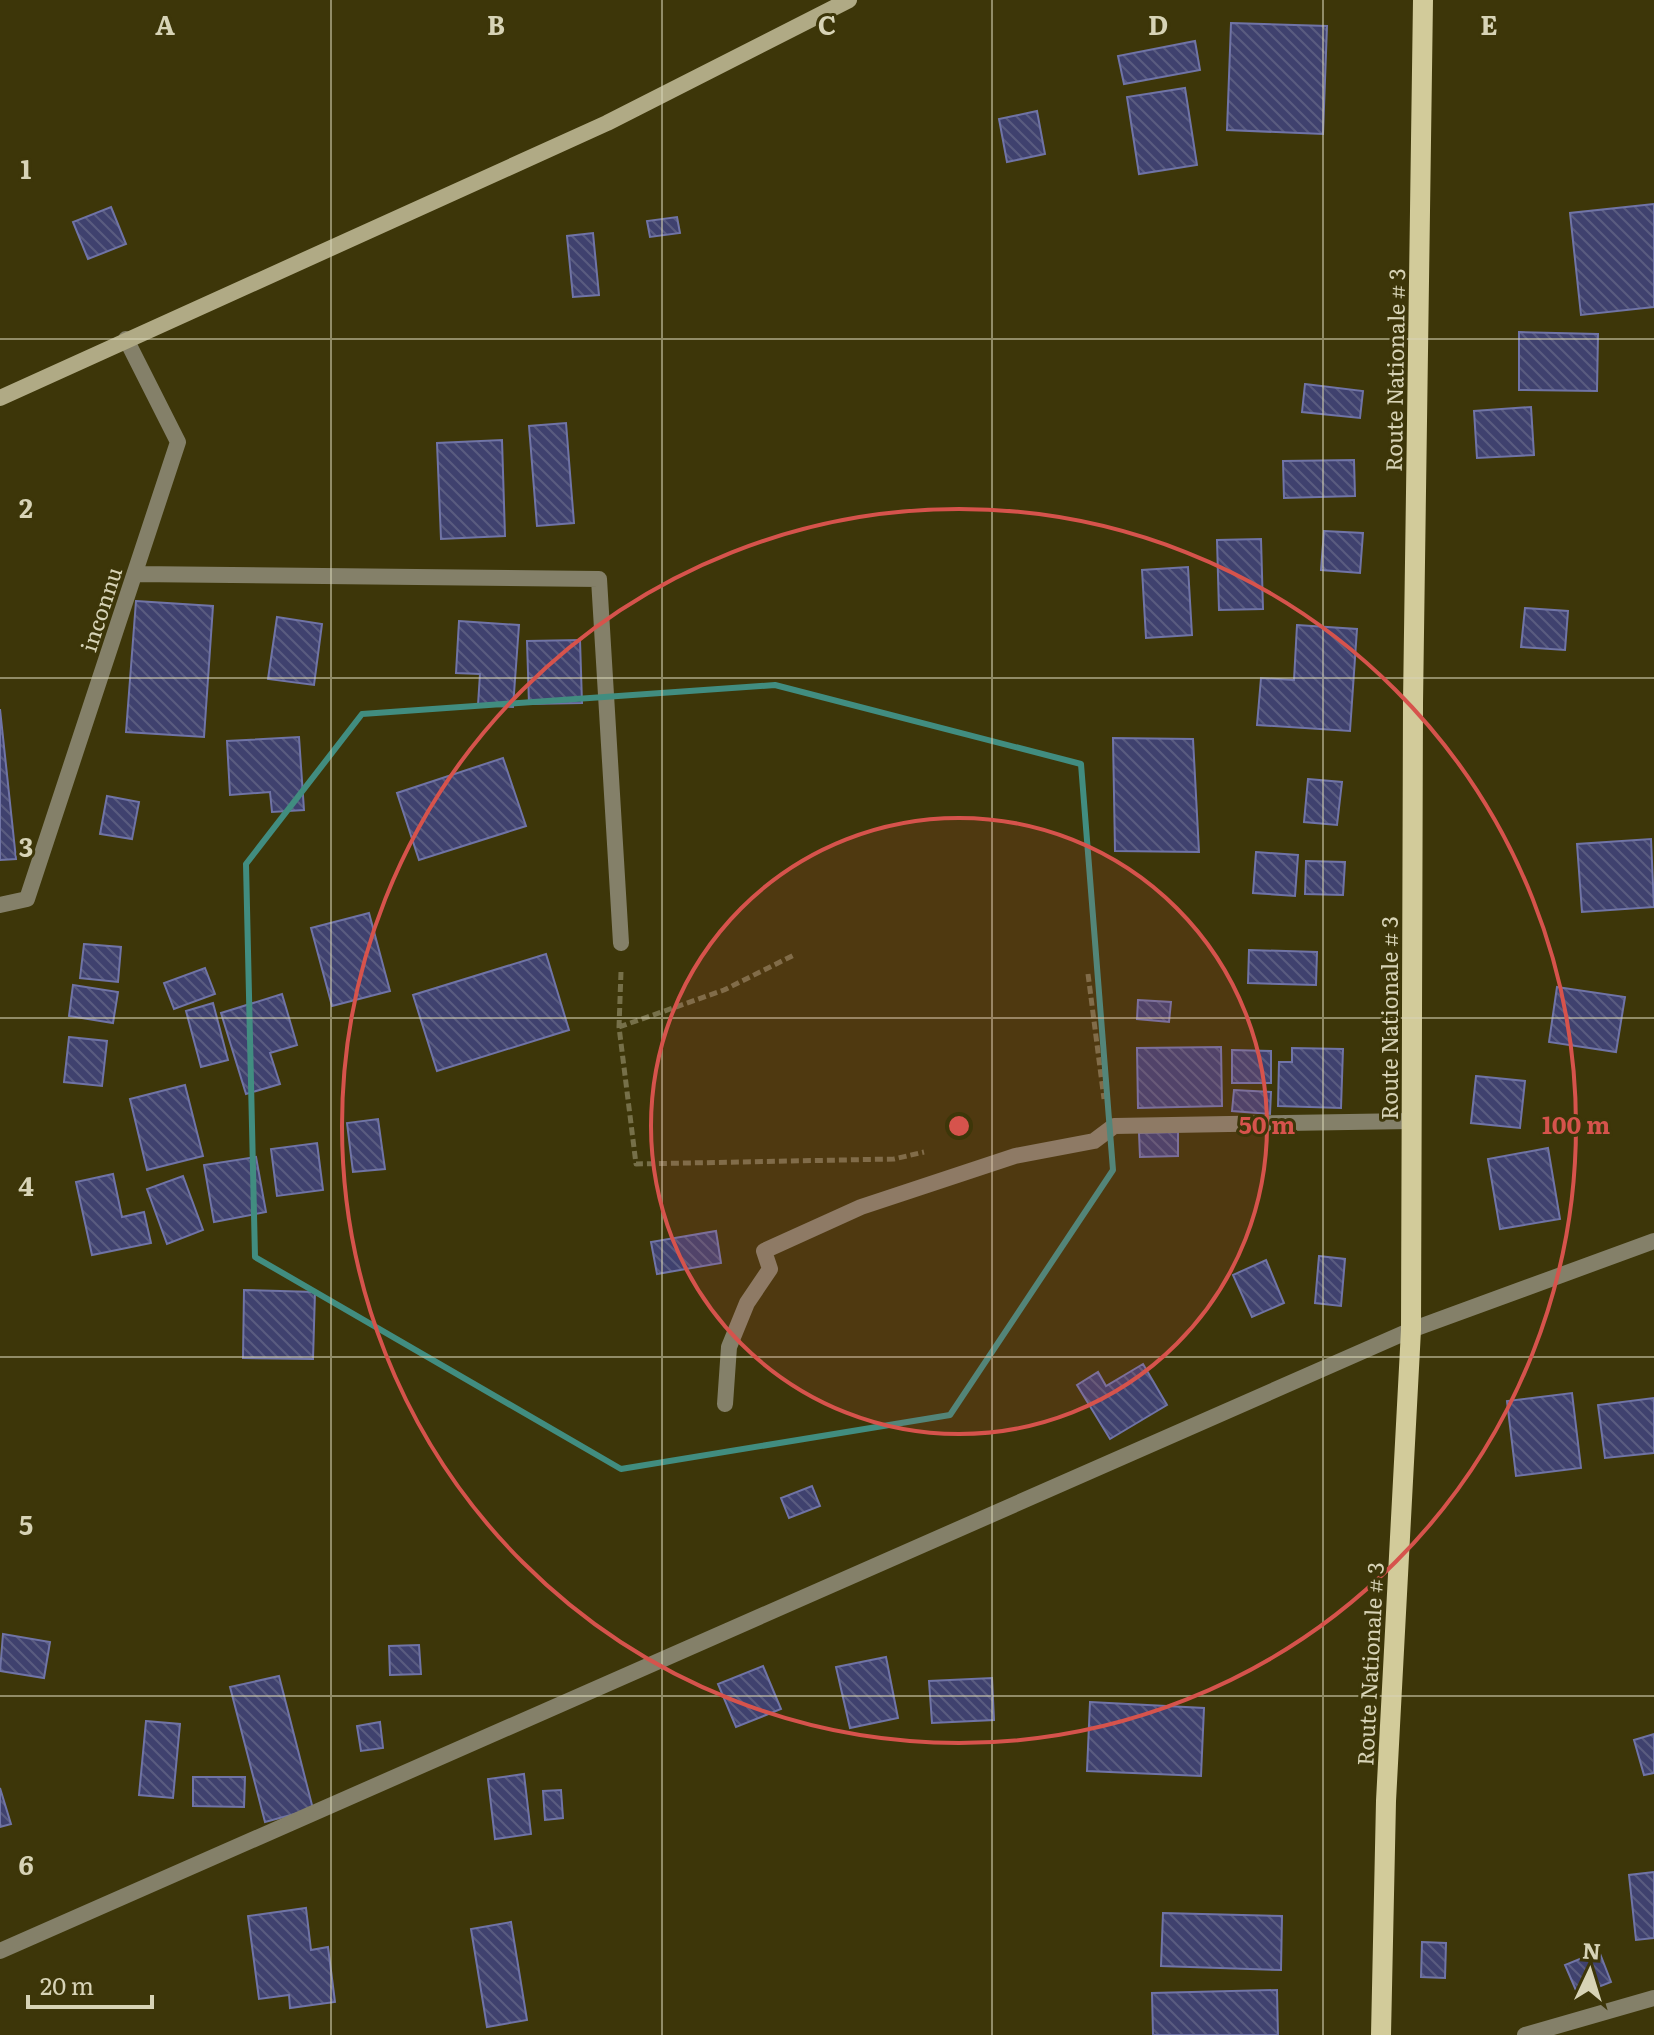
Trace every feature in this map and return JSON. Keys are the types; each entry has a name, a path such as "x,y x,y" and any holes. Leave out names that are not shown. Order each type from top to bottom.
{"main road":[{"path":"0,398 607,123 849,0"},
{"name":"Route Nationale # 3","path":"1381,2035 1386,1801 1411,1330 1413,703 1423,0"}],"street":[{"name":"inconnu","path":"0,905 27,899 178,442 126,339"},
{"path":"135,574 599,579 621,943"},
{"path":"725,1404 729,1347 747,1303 770,1269 764,1251 861,1207 1015,1156 1094,1141 1114,1126 1411,1121"},
{"path":"0,1951 1411,1330 1654,1241"},
{"path":"1525,2035 1654,1998"}],"path":[{"path":"621,943 619,1027 636,1164 894,1159 939,1149"},
{"path":"619,1027 724,990 796,954"},
{"path":"1088,974 1105,1111"}],"highlighted area":[{"path":"775,685 1081,764 1113,1170 950,1415 621,1469 255,1257 246,864 362,714"}],"building":[{"path":"1231,23 1327,26 1323,134 1227,130"},
{"path":"1195,41 1200,70 1124,84 1118,56"},
{"path":"1185,88 1197,165 1139,174 1127,97"},
{"path":"1037,111 1045,154 1007,162 999,119"},
{"path":"1654,204 1654,307 1581,315 1570,213"},
{"path":"111,207 126,244 88,259 73,222"},
{"path":"677,217 680,233 650,237 647,221"},
{"path":"593,233 599,295 573,297 567,236"},
{"path":"1519,332 1598,334 1597,391 1519,390"},
{"path":"1305,384 1363,391 1360,418 1302,412"},
{"path":"1531,407 1534,455 1477,458 1474,411"},
{"path":"566,423 574,523 537,526 529,426"},
{"path":"502,440 505,536 441,539 437,443"},
{"path":"1354,460 1355,496 1284,498 1283,461"},
{"path":"1324,531 1363,533 1360,573 1321,570"},
{"path":"1261,539 1263,609 1219,610 1217,540"},
{"path":"1188,567 1192,635 1146,638 1142,570"},
{"path":"136,601 213,606 204,737 126,732"},
{"path":"1525,608 1568,611 1565,650 1521,647"},
{"path":"277,617 322,624 314,685 268,679"},
{"path":"459,621 519,625 513,707 478,705 480,674 456,673"},
{"path":"1297,625 1357,629 1350,731 1257,725 1261,678 1294,680"},
{"path":"580,640 582,703 529,704 527,641"},
{"path":"0,709 16,859 0,860"},
{"path":"299,737 304,810 272,812 270,792 230,795 227,741"},
{"path":"1113,738 1193,739 1199,852 1115,851"},
{"path":"503,758 526,826 419,860 397,793"},
{"path":"1308,779 1342,782 1337,825 1304,822"},
{"path":"107,796 139,802 132,839 100,834"},
{"path":"1651,839 1654,907 1582,912 1577,844"},
{"path":"1256,852 1298,855 1295,896 1253,893"},
{"path":"1306,861 1345,862 1343,895 1305,894"},
{"path":"369,913 390,991 332,1006 311,928"},
{"path":"84,944 121,947 118,982 80,978"},
{"path":"1249,950 1317,952 1316,985 1248,983"},
{"path":"546,954 569,1030 437,1071 413,995"},
{"path":"205,968 215,994 174,1009 164,983"},
{"path":"73,985 118,992 113,1023 69,1016"},
{"path":"1557,987 1625,997 1616,1052 1549,1042"},
{"path":"282,994 297,1045 270,1053 280,1084 246,1094 221,1013"},
{"path":"1138,1000 1171,1002 1169,1022 1137,1019"},
{"path":"213,1003 228,1060 201,1067 186,1011"},
{"path":"69,1037 107,1041 102,1086 64,1082"},
{"path":"1221,1047 1222,1106 1138,1108 1137,1048"},
{"path":"1292,1048 1343,1049 1341,1108 1278,1106 1279,1062 1292,1062"},
{"path":"1232,1050 1271,1051 1271,1083 1232,1083"},
{"path":"1476,1076 1525,1081 1520,1128 1471,1123"},
{"path":"185,1085 203,1156 147,1170 130,1099"},
{"path":"1234,1090 1271,1092 1270,1114 1232,1111"},
{"path":"378,1119 385,1169 353,1172 347,1123"},
{"path":"1178,1132 1178,1156 1140,1157 1139,1133"},
{"path":"317,1143 323,1190 277,1196 271,1149"},
{"path":"1548,1148 1560,1219 1500,1229 1488,1159"},
{"path":"256,1157 266,1212 214,1222 204,1165"},
{"path":"113,1174 122,1217 144,1212 151,1243 92,1255 76,1182"},
{"path":"183,1176 203,1230 167,1244 147,1189"},
{"path":"716,1231 721,1263 657,1274 651,1242"},
{"path":"1319,1256 1345,1259 1341,1306 1315,1303"},
{"path":"1266,1260 1284,1303 1252,1317 1233,1275"},
{"path":"244,1290 315,1292 313,1359 243,1358"},
{"path":"1143,1364 1167,1405 1110,1439 1077,1385 1098,1372 1106,1386"},
{"path":"1572,1393 1581,1468 1516,1476 1507,1401"},
{"path":"1654,1398 1654,1453 1605,1458 1598,1405"},
{"path":"812,1486 820,1506 789,1518 781,1498"},
{"path":"3,1634 50,1642 44,1678 0,1671"},
{"path":"419,1645 421,1674 390,1675 389,1646"},
{"path":"886,1657 898,1718 850,1728 836,1667"},
{"path":"763,1666 781,1709 736,1727 718,1684"},
{"path":"279,1676 313,1809 265,1822 230,1687"},
{"path":"992,1678 994,1720 932,1723 929,1681"},
{"path":"1090,1702 1204,1708 1201,1776 1087,1771"},
{"path":"146,1721 180,1724 173,1798 139,1795"},
{"path":"380,1722 383,1748 361,1751 357,1726"},
{"path":"1654,1734 1654,1773 1644,1775 1634,1740"},
{"path":"524,1774 531,1834 495,1839 488,1779"},
{"path":"193,1777 245,1777 244,1807 193,1806"},
{"path":"0,1788 11,1824 0,1827"},
{"path":"561,1790 563,1818 545,1820 543,1791"},
{"path":"1654,1872 1654,1938 1636,1940 1629,1875"},
{"path":"306,1908 311,1950 328,1947 335,2002 290,2008 289,1995 259,1999 248,1916"},
{"path":"1163,1913 1282,1916 1281,1970 1161,1966"},
{"path":"511,1922 527,2020 487,2027 471,1929"},
{"path":"1422,1942 1446,1943 1445,1978 1421,1977"},
{"path":"1599,1951 1611,1982 1578,1995 1565,1965"},
{"path":"1277,1990 1278,2035 1153,2035 1152,1993"}]}
